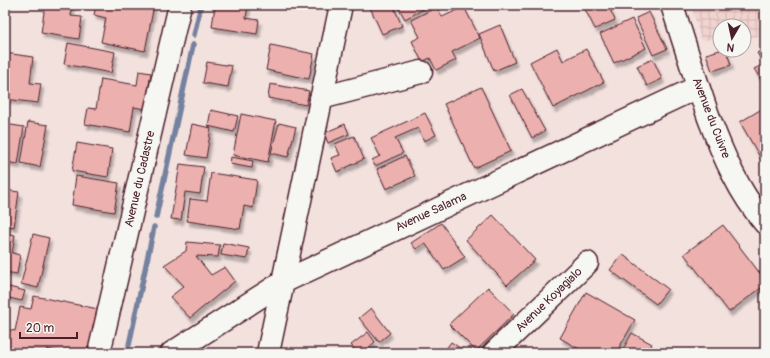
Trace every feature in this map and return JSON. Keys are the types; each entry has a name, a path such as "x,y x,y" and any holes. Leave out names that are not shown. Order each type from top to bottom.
{"street":[{"name":"Avenue du Cadastre","path":"99,353 180,5"},
{"path":"268,353 341,5"},
{"name":"Avenue du Cuivre","path":"672,5 698,87 725,157 749,203 765,223"},
{"path":"322,98 421,72"},
{"name":"Avenue Salama","path":"172,353 283,282 698,87"},
{"name":"Avenue Koyagialo","path":"494,353 587,263"}],"shaded area":[{"path":"691,5 765,5 765,36 752,37 752,18 712,18 712,39 701,40"}],"building":[{"path":"45,5 72,5 71,16 82,17 79,39 41,33"},
{"path":"96,5 154,5 145,51 101,42 106,18 94,15"},
{"path":"215,5 248,5 246,18 259,20 257,34 212,27"},
{"path":"369,5 393,5 402,26 382,34"},
{"path":"397,5 431,5 405,19"},
{"path":"583,5 608,5 615,20 595,29"},
{"path":"437,7 442,17 464,7 480,38 452,52 456,60 436,70 430,58 422,62 412,41 420,37 411,20"},
{"path":"649,12 667,49 653,55 636,18"},
{"path":"632,19 646,48 614,63 600,34"},
{"path":"500,25 515,62 494,71 479,34"},
{"path":"68,43 115,52 111,73 64,64"},
{"path":"271,45 314,54 309,79 266,70"},
{"path":"557,48 563,61 586,49 604,82 553,108 530,62"},
{"path":"765,48 765,86 754,69 764,64 757,53"},
{"path":"712,52 712,58 729,58 731,65 712,71 706,54"},
{"path":"5,53 33,57 30,83 41,84 38,103 5,99"},
{"path":"653,59 662,79 647,86 637,66"},
{"path":"207,62 232,66 228,87 203,83"},
{"path":"139,71 151,73 145,109 134,107 130,132 85,124 88,108 96,109 101,79 137,85"},
{"path":"270,84 309,91 306,105 268,98"},
{"path":"481,87 511,151 474,168 444,104"},
{"path":"522,89 545,131 532,138 510,95"},
{"path":"765,107 765,166 740,122"},
{"path":"211,110 238,116 234,132 208,126"},
{"path":"425,113 436,135 424,141 418,128 395,138 403,153 375,166 372,160 380,156 371,138"},
{"path":"241,114 276,121 268,162 233,155"},
{"path":"28,122 48,125 40,167 21,163"},
{"path":"279,123 296,127 288,157 271,153"},
{"path":"5,124 24,127 18,164 5,162"},
{"path":"192,124 211,128 206,158 186,155"},
{"path":"345,124 349,134 328,143 324,133"},
{"path":"354,136 364,159 337,172 331,158 340,155 335,144"},
{"path":"77,143 112,149 108,177 72,171"},
{"path":"405,156 415,176 386,189 377,169"},
{"path":"231,157 253,161 252,168 230,164"},
{"path":"180,164 204,167 200,194 185,192 181,220 171,219"},
{"path":"211,173 257,180 253,208 244,206 240,229 187,221 190,199 207,201"},
{"path":"76,176 119,183 114,212 72,205"},
{"path":"5,190 19,192 14,227 5,225"},
{"path":"493,215 535,260 507,285 466,240"},
{"path":"441,223 465,257 444,270 425,243 416,249 411,243"},
{"path":"723,225 765,280 765,285 729,312 684,254"},
{"path":"5,233 15,235 12,253 20,255 17,274 5,272"},
{"path":"33,234 49,238 38,288 21,284"},
{"path":"187,242 220,245 218,257 196,256 211,275 225,267 235,281 190,318 170,297 184,286 164,265 186,251"},
{"path":"223,243 249,248 247,259 221,255"},
{"path":"622,254 668,289 656,304 610,270"},
{"path":"5,286 25,291 22,301 5,297"},
{"path":"488,287 514,314 476,351 449,324"},
{"path":"586,292 635,320 616,353 586,353 560,338"},
{"path":"34,296 98,309 88,353 65,353 47,349 46,353 5,353 5,329 15,331 20,307 31,309"},
{"path":"371,308 390,333 379,342 359,318"},
{"path":"368,332 375,342 362,353 357,353 351,345"},
{"path":"632,333 652,344 647,353 621,353"},
{"path":"451,342 466,352 443,353"}],"waterway":[{"path":"194,35 201,5"},
{"path":"156,217 193,45"},
{"path":"129,345 154,227"}]}
